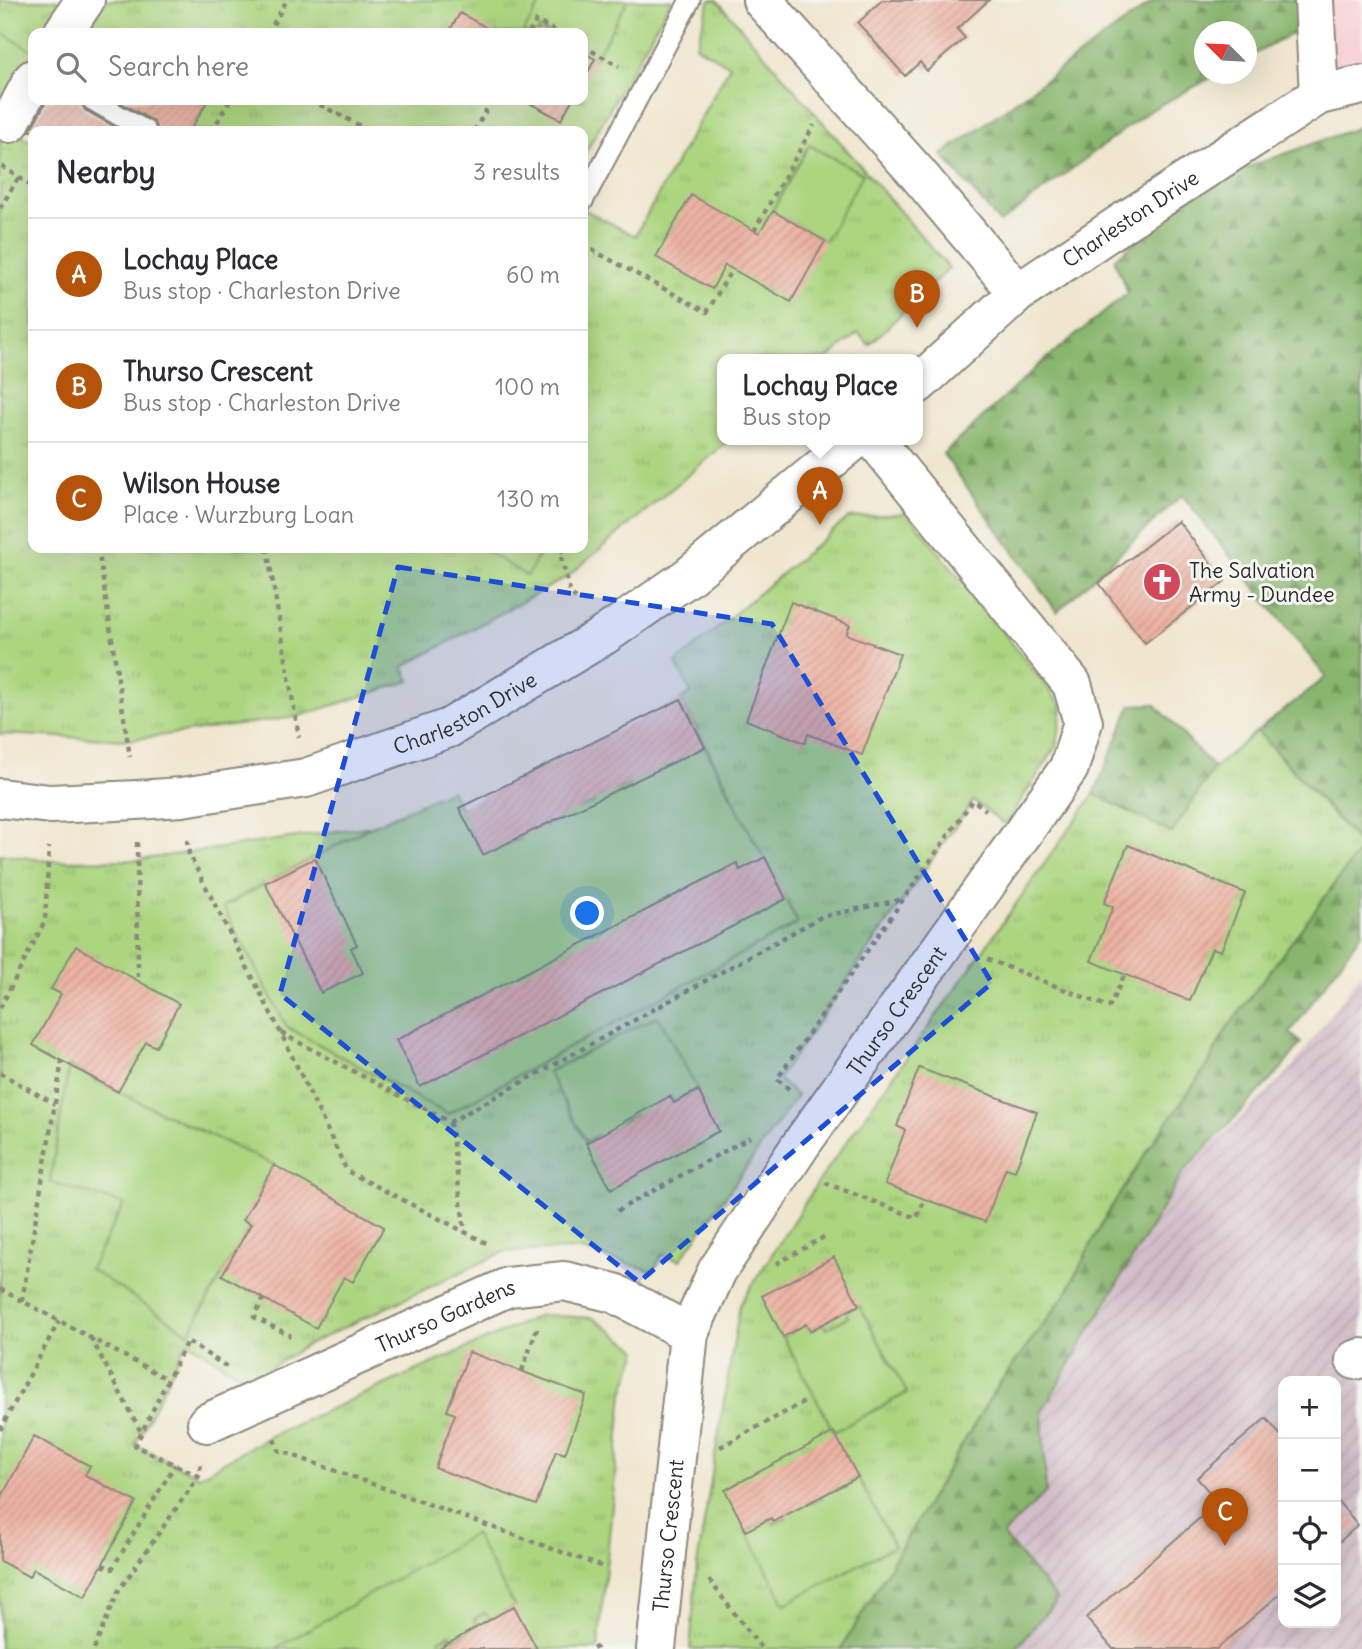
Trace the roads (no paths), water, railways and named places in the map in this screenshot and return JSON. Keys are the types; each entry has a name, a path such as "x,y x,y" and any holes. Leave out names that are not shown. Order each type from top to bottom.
{"street":[{"path":"65,28 85,0"},
{"path":"762,0 1018,293"},
{"path":"1314,0 1319,95"},
{"name":"Charleston Drive","path":"923,379 1018,293 1119,225 1319,95 1362,85"},
{"path":"10,123 28,89"},
{"name":"Charleston Drive","path":"0,798 50,804 137,800 182,797 306,778 449,728 603,636 687,578 849,445"},
{"name":"Thurso Crescent","path":"656,1649 689,1333 717,1271 805,1141 1069,768 1083,722 1072,684 879,445"},
{"name":"Thurso Gardens","path":"207,1423 508,1287 564,1281 614,1293 689,1333"}],"lane":[{"path":"588,192 690,0"},
{"path":"101,105 137,126"}],"place":[{"name":"Thurso Crescent","path":"917,328"},
{"name":"Lochay Place","path":"820,525"},
{"name":"The Salvation Army - Dundee","path":"1162,582"},
{"name":"Wilson House","path":"1225,1546"}]}
